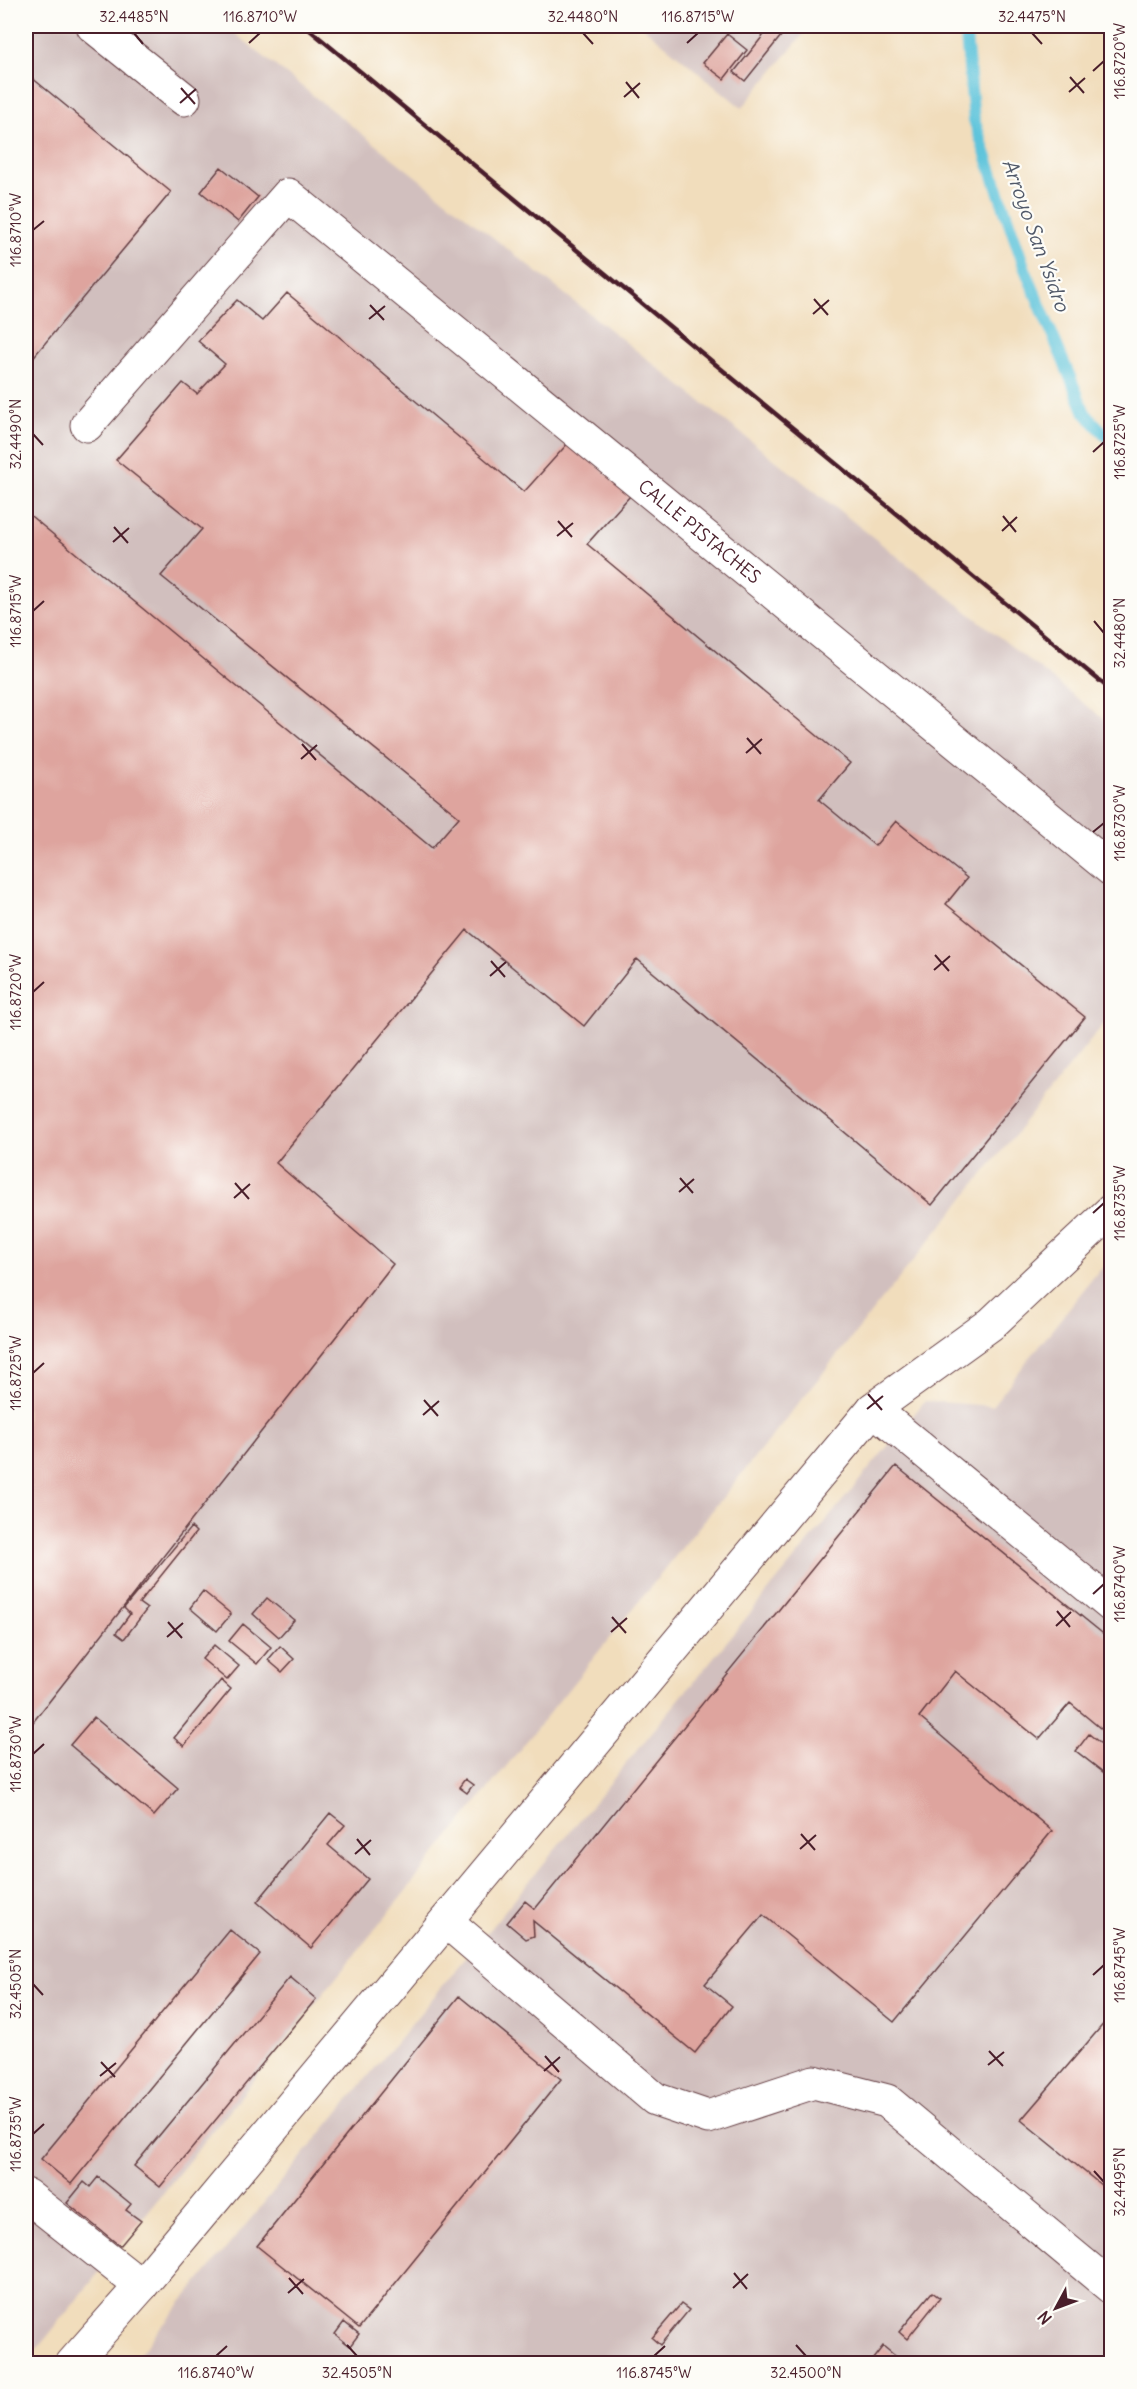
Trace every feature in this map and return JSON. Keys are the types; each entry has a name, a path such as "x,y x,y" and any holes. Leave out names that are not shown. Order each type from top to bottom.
{"lane":[{"path":"93,26 184,99"},
{"name":"CALLE PISTACHES","path":"87,425 288,195 1112,870"},
{"path":"72,2364 141,2286 873,1409 991,1324 1112,1210"},
{"path":"873,1409 1112,1606"},
{"path":"446,1921 655,2099 708,2117 814,2082 887,2101 1112,2288"},
{"path":"26,2195 141,2286"}],"shaded area":[{"path":"26,26 225,26 1111,725 1111,1015 26,2363"},
{"path":"642,26 810,26 742,108"},
{"path":"1111,1261 1111,2363 131,2364 925,1401 992,1406 1096,1274"}],"building":[{"path":"771,26 789,26 745,81 734,72"},
{"path":"727,34 747,50 724,79 703,63"},
{"path":"26,73 171,192 26,366"},
{"path":"221,167 258,197 238,222 201,192"},
{"path":"287,293 524,492 570,441 630,496 587,544 850,763 819,800 875,846 896,821 967,878 946,904 1085,1017 932,1205 637,959 584,1026 467,930 276,1163 393,1264 26,1731 26,512 432,848 459,817 161,576 202,529 116,460 183,383 197,394 225,364 198,341 237,300 262,321"},
{"path":"896,1466 1112,1641 1112,1738 1070,1703 1039,1739 955,1671 919,1717 1052,1831 894,2022 763,1915 705,1984 732,2006 695,2053 533,1921 534,1936 526,1939 507,1923 525,1901 535,1909"},
{"path":"191,1527 196,1532 139,1603 147,1609 124,1639 116,1633 130,1614 124,1608"},
{"path":"203,1591 231,1614 217,1631 190,1608"},
{"path":"267,1598 294,1620 279,1637 253,1614"},
{"path":"243,1624 271,1647 257,1664 229,1641"},
{"path":"214,1645 239,1666 227,1680 202,1659"},
{"path":"280,1646 294,1659 282,1672 268,1660"},
{"path":"221,1680 231,1689 184,1746 174,1738"},
{"path":"94,1717 178,1788 154,1816 70,1745"},
{"path":"1089,1734 1112,1753 1112,1779 1076,1751"},
{"path":"465,1779 473,1785 467,1793 459,1787"},
{"path":"330,1813 345,1825 328,1845 368,1879 311,1948 257,1902"},
{"path":"230,1930 260,1954 71,2184 41,2159"},
{"path":"290,1977 316,1999 160,2187 134,2166"},
{"path":"459,1996 561,2079 359,2328 257,2246"},
{"path":"1112,2014 1112,2194 1021,2120"},
{"path":"98,2177 131,2204 126,2210 141,2221 120,2246 67,2203 84,2182 90,2187"},
{"path":"932,2292 940,2298 907,2339 899,2332"},
{"path":"681,2304 689,2310 660,2345 652,2338"},
{"path":"344,2322 359,2334 350,2346 335,2334"},
{"path":"883,2346 905,2364 869,2364"}],"waterway":[{"name":"Arroyo San Ysidro","path":"965,26 974,120 1025,269 1085,413 1112,442"}],"railway":[{"path":"305,26 1112,691"}]}
